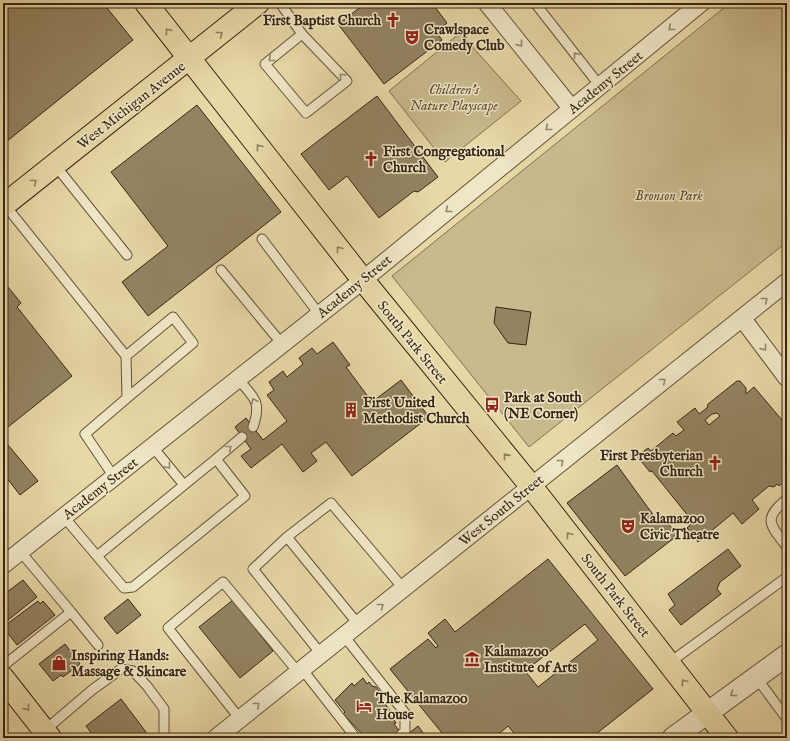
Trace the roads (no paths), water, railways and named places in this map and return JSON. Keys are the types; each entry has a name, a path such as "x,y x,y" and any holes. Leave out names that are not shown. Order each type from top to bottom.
{"main road":[{"name":"South Park Street","path":"146,3 363,280 531,486 727,738"},
{"name":"West Michigan Avenue","path":"4,206 258,3"},
{"path":"5,686 47,734"}],"street":[{"path":"487,3 572,109"},
{"name":"Academy Street","path":"3,565 363,280 701,3"},
{"name":"West South Street","path":"216,738 787,282"},
{"path":"742,318 787,378"},
{"path":"673,738 787,654"}],"lane":[{"path":"280,3 302,34 347,81 306,113 265,64 302,34"},
{"path":"535,3 600,86"},
{"path":"55,165 127,255"},
{"path":"4,206 126,356 127,398"},
{"path":"262,239 319,314"},
{"path":"221,270 282,344"},
{"path":"114,476 85,434 193,343 173,317 126,356"},
{"path":"238,379 256,401 258,412 253,427"},
{"path":"96,556 242,437"},
{"path":"152,446 184,485"},
{"path":"64,516 124,588 133,587 244,496 216,459"},
{"path":"787,498 774,509 771,519 772,527 787,547"},
{"path":"321,654 253,569 287,537 331,503 403,588"},
{"path":"287,537 358,624"},
{"path":"20,551 98,645"},
{"path":"669,663 787,578"},
{"path":"240,719 168,628 223,582 356,738"},
{"path":"3,666 71,612"},
{"path":"344,636 405,713 405,732 398,738"},
{"path":"47,734 92,690 121,669 133,672 147,686 164,709 164,738"},
{"path":"756,677 787,719"}],"place":[{"name":"First Baptist Church","path":"393,20"},
{"name":"Crawlspace Comedy Club","path":"412,37"},
{"name":"First Congregational Church","path":"371,159"},
{"name":"Park at South (NE Corner)","path":"492,405"},
{"name":"First United Methodist Church","path":"351,410"},
{"name":"First Presbyterian Church","path":"715,463"},
{"name":"Kalamazoo Civic Theatre","path":"628,526"},
{"name":"Kalamazoo Institute of Arts","path":"472,659"},
{"name":"Inspiring Hands: Massage & Skincare","path":"59,663"},
{"name":"The Kalamazoo House","path":"364,706"}],"park label":[{"name":"Children's Nature Playscape","path":"454,98"},
{"name":"Bronson Park","path":"669,195"}]}
